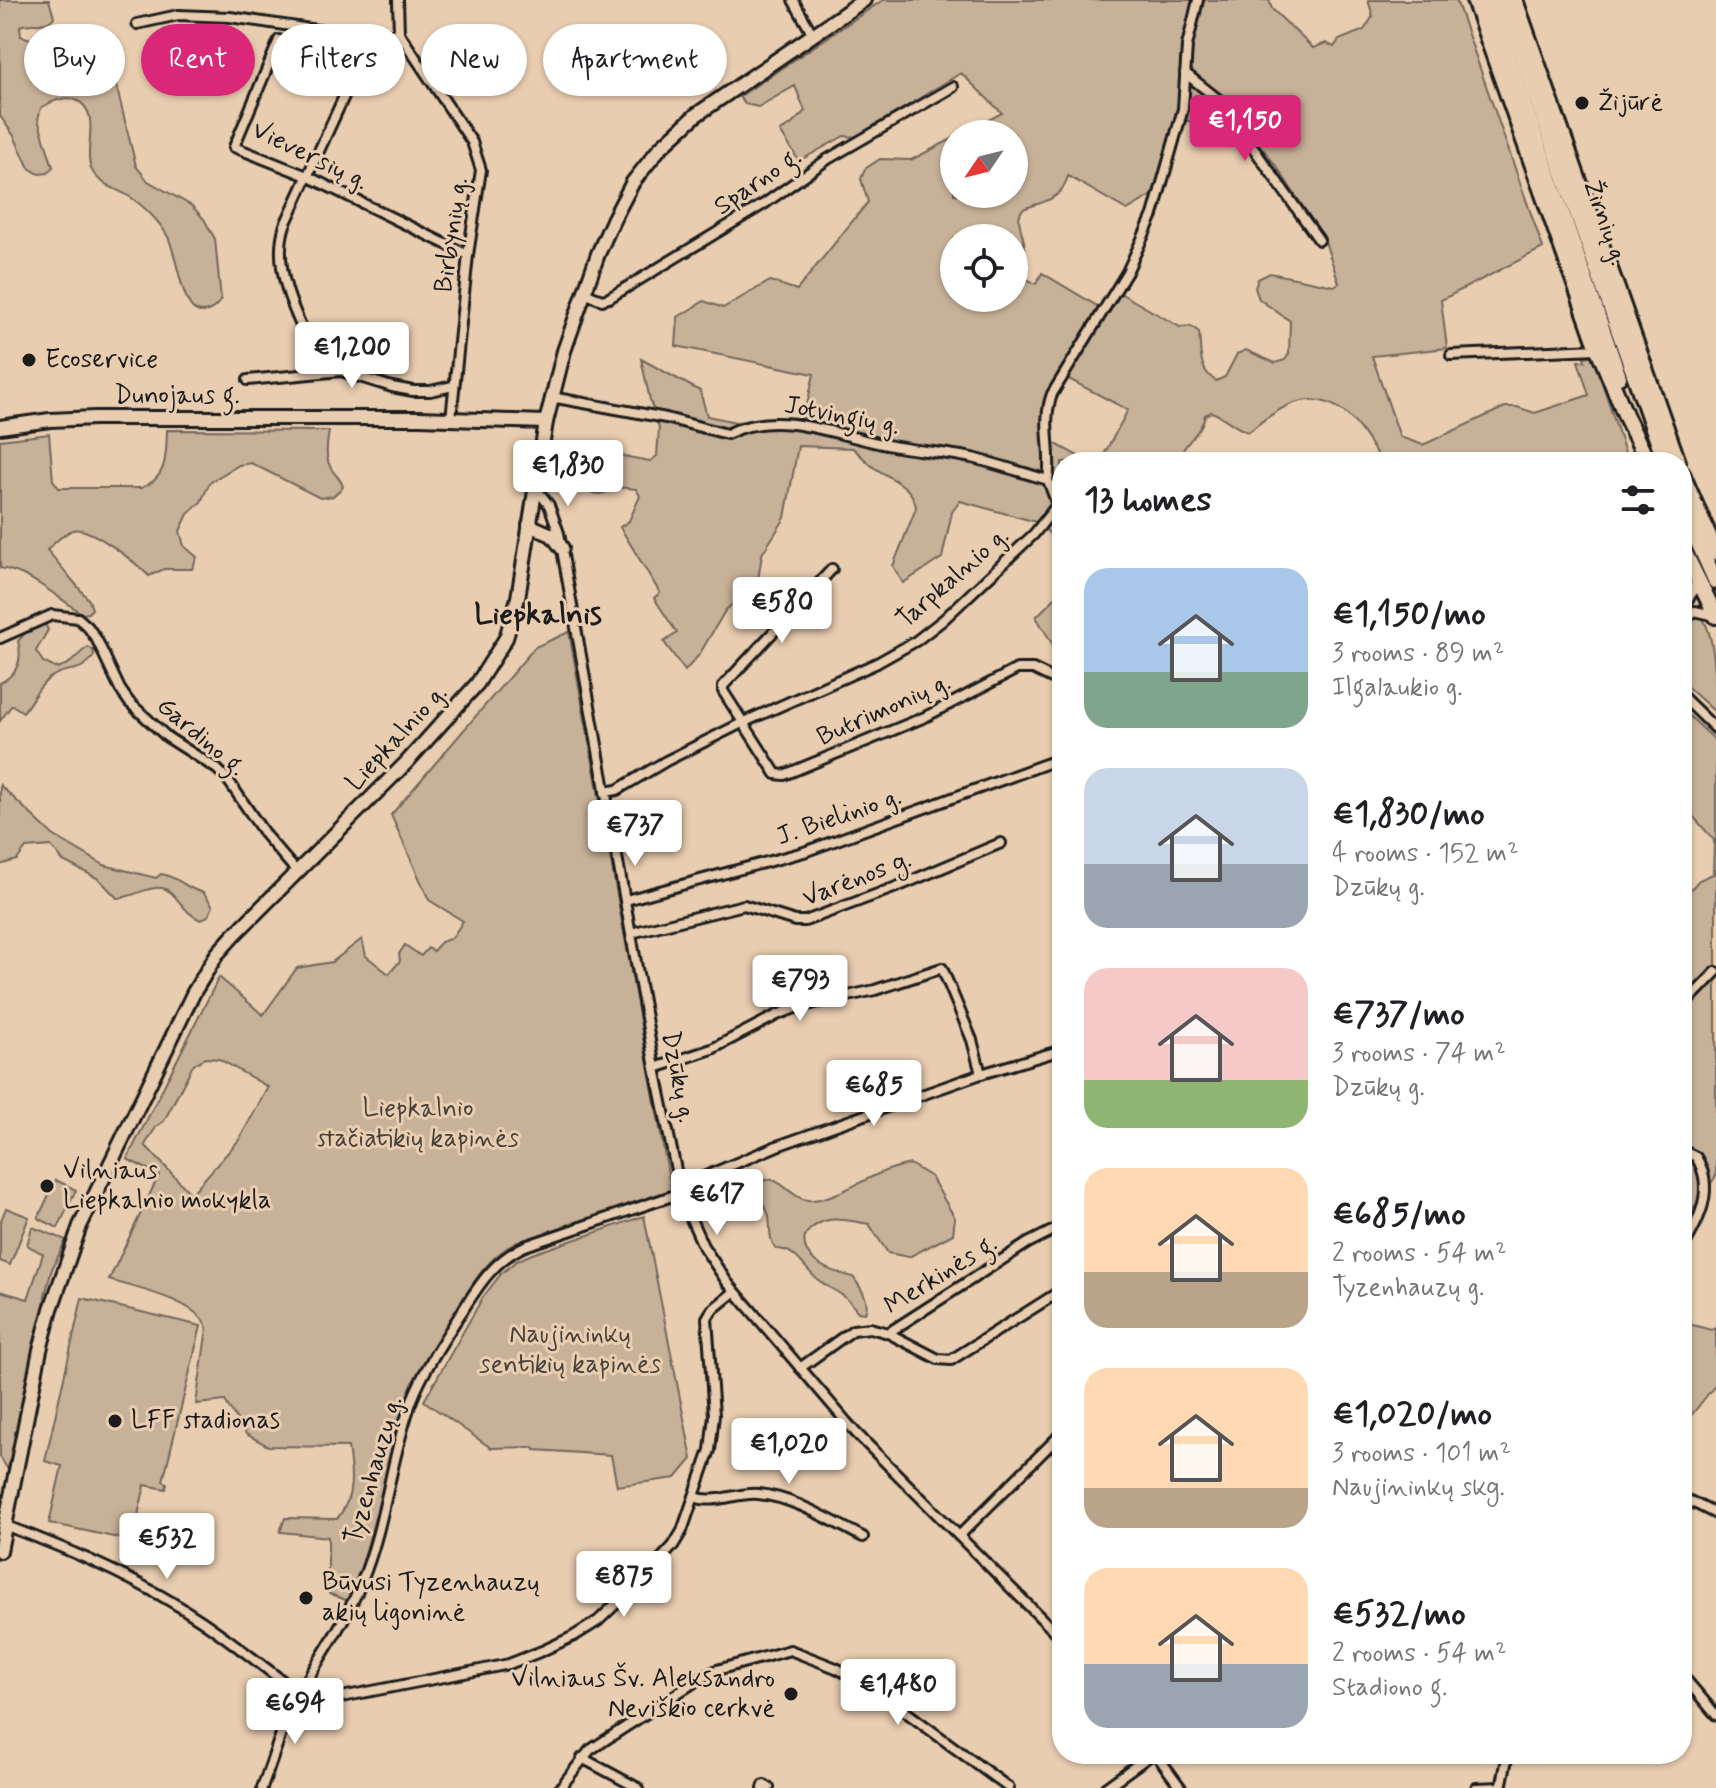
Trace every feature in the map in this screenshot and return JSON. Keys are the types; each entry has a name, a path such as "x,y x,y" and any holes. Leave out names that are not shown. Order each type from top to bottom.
{"highway":[{"path":"1474,0 1598,349 1643,452"},
{"name":"Žirnių g.","path":"1488,0 1645,452"},
{"name":"Žirnių g.","path":"1502,0 1661,452"},
{"path":"1515,0 1674,452"},
{"path":"1692,497 1716,552"},
{"path":"1692,529 1716,582"},
{"path":"1692,568 1716,616"}],"main road":[{"name":"Liepkalnio g.","path":"0,1551 5,1497 40,1350 80,1226 205,972 234,935 406,763 477,684 495,659 511,627 551,397 584,293 620,206 642,169 660,148 720,98 864,0"},
{"name":"Dunojaus g.","path":"0,427 95,418 546,422"},
{"path":"529,525 552,535 562,548"}],"street":[{"path":"398,0 399,24"},
{"path":"793,0 813,35"},
{"path":"1052,489 1048,480 1051,463 1046,409 1052,394 1127,272 1153,215 1183,109 1187,46 1198,0"},
{"path":"137,24 178,15 230,17 277,24"},
{"name":"Birbynių g.","path":"405,42 479,156 481,170 468,255 451,419"},
{"name":"Vieversių g.","path":"271,59 234,147 307,176 468,255"},
{"path":"1185,73 1219,100 1319,240"},
{"name":"Sparno g.","path":"584,293 602,300 609,298 764,204 828,159 953,87"},
{"path":"323,372 302,327 280,260 282,235 344,96"},
{"path":"1451,355 1598,349"},
{"path":"248,380 348,372 413,391 453,386"},
{"name":"Jotvingių g.","path":"551,397 666,418 727,434 765,422 806,425 886,445 971,458 1048,480"},
{"name":"Dzūkų g.","path":"535,487 552,511 562,548 655,1068 681,1190 703,1246 734,1292 856,1433 1052,1629"},
{"name":"Tarpkalnio g.","path":"605,792 617,790 666,761 742,723 877,663 916,641 943,620 1052,515"},
{"path":"742,723 723,691 725,683 832,569"},
{"path":"1692,593 1697,578"},
{"path":"1692,613 1695,611 1716,616"},
{"name":"Gardino g.","path":"0,638 52,615 78,618 97,640 129,702 167,737 217,769 228,780 266,836 298,873"},
{"name":"Butrimonių g.","path":"742,723 776,774 784,775 925,717 1017,669 1033,669 1052,678"},
{"path":"1692,706 1716,729"},
{"name":"J. Bielinio g.","path":"626,900 804,852 1052,762"},
{"name":"Varėnos g.","path":"631,933 744,905 795,921 805,921 1001,843"},
{"path":"655,1068 712,1049 798,1007 875,990 942,968 972,1040 981,1074"},
{"path":"1692,997 1716,972"},
{"name":"Tyzenhauzų g.","path":"262,1788 299,1693 326,1652 363,1581 380,1530 413,1398 454,1323 488,1271 509,1253 525,1246 681,1190 777,1146 981,1074 1052,1053"},
{"path":"1692,1155 1696,1157 1705,1183 1702,1215 1692,1232"},
{"name":"Merkinės g.","path":"800,1368 853,1330 870,1328 888,1333 1028,1243 1052,1231"},
{"path":"4,1525 101,1565 167,1599 310,1701 509,1664 574,1636 598,1621 673,1546 695,1497 714,1430 707,1318 734,1292"},
{"path":"888,1333 938,1359 951,1360 1052,1296"},
{"path":"959,1536 1052,1443"},
{"path":"695,1497 702,1500 741,1494 768,1495 863,1537"},
{"path":"1692,1502 1716,1514"},
{"path":"560,1788 582,1758 603,1741 711,1673 779,1651 797,1651 872,1687 1009,1788"},
{"path":"1692,1687 1716,1715"},
{"path":"582,1758 638,1788"},
{"path":"1105,1788 1140,1764"},
{"path":"1162,1764 1181,1788"},
{"path":"1476,1788 1501,1787 1506,1764"}],"green space":[{"path":"0,0 49,0 54,17 50,21 20,26 21,36 24,37 24,96 119,96 136,166 148,181 192,206 204,219 215,239 221,300 206,312 190,306 168,237 156,220 135,201 94,174 89,156 89,114 84,106 67,98 41,108 38,119 53,167 48,173 39,174 29,168 14,136 0,116"},
{"path":"883,0 1269,0 1272,9 1313,48 1326,43 1334,47 1339,40 1364,30 1373,16 1368,0 1456,0 1543,248 1441,300 1447,348 1372,356 1400,437 1423,445 1505,407 1535,413 1589,395 1578,361 1585,361 1584,357 1593,355 1625,452 1375,452 1344,412 1331,404 1306,400 1282,408 1249,432 1211,412 1205,415 1200,428 1182,452 1105,452 1128,410 1067,378 1051,411 1052,442 1070,452 1052,452 1052,537 1040,523 960,501 952,512 942,558 903,583 893,566 916,508 911,494 853,448 798,446 785,518 762,554 758,580 725,611 699,655 685,671 664,642 677,633 654,598 660,593 620,527 629,521 640,496 636,489 621,488 600,494 591,492 586,489 585,468 605,453 650,461 657,456 659,428 641,359 700,391 707,416 736,422 778,417 804,418 814,374 676,346 678,317 704,301 723,308 770,281 797,290 868,202 861,179 865,169 880,159 911,160 940,145 940,208 1026,208 1020,214 1020,224 940,224 940,312 1028,312 1028,280 1036,284 1042,273 1109,313 1120,293 1180,327 1191,326 1199,332 1203,366 1216,381 1225,377 1237,354 1246,350 1275,363 1285,360 1289,354 1290,321 1259,299 1255,288 1258,279 1270,273 1334,286 1339,283 1324,239 1277,167 1249,131 1176,119 1151,196 1127,210 1068,176 1056,195 1028,207 1028,120 989,120 1002,113 961,73 856,137 844,136 799,161 780,131 805,111 795,86 758,107 745,104 739,97"},
{"path":"167,430 329,431 328,461 343,487 333,496 320,498 251,463 239,465 210,482 201,502 188,514 180,531 184,546 197,557 192,569 164,569 149,576 101,539 81,530 70,531 47,550 89,600 92,609 88,613 83,614 33,580 0,568 0,440 49,434 53,480 59,488 141,488 150,484 161,472"},
{"path":"1052,601 1052,643 1036,617"},
{"path":"1700,615 1705,623 1712,646 1716,713 1692,691 1694,616"},
{"path":"45,624 48,630 36,651 43,662 55,668 61,667 88,647 93,650 94,656 84,666 48,679 23,712 12,705 0,721 0,683 18,666 18,641 26,632"},
{"name":"Liepkalnio stačiatikių kapinės","path":"569,632 671,1190 518,1242 498,1254 483,1270 432,1351 410,1395 350,1602 328,1593 328,1537 280,1532 285,1518 337,1519 349,1494 348,1447 268,1446 246,1434 225,1401 196,1404 207,1328 202,1319 192,1310 165,1297 109,1280 159,1175 127,1159 219,977 263,1015 297,968 332,962 362,939 366,956 389,974 400,961 399,954 405,945 421,956 428,948 433,951 441,942 452,938 463,921 429,900 391,815 535,647","holes":["205,1058 219,1059 268,1087 239,1140 191,1194 145,1145 156,1127 164,1121 193,1065"]},
{"path":"1692,718 1716,741 1716,1176 1692,1211 1692,888 1699,880 1713,874 1714,840 1692,815"},
{"path":"0,785 53,835 104,865 156,878 161,874 203,892 213,906 209,915 201,920 194,917 162,888 117,898 99,879 63,861 51,846 26,848 17,860 0,865"},
{"path":"910,1164 931,1177 955,1218 953,1234 909,1257 888,1253 869,1224 827,1220 805,1235 807,1252 812,1259 827,1269 853,1277 866,1299 865,1313 858,1312 843,1296 817,1279 794,1255 773,1245 768,1213 755,1188 762,1182 769,1179 801,1198 817,1200 885,1171"},
{"path":"56,1180 76,1190 58,1228 38,1218"},
{"path":"6,1208 29,1217 10,1265 0,1261 0,1223"},
{"name":"Naujininkų sentikių kapinės","path":"644,1216 692,1459 676,1478 617,1486 611,1455 535,1450 534,1447 491,1448 424,1401 483,1297 516,1261"},
{"path":"32,1227 66,1240 52,1269 45,1295 43,1321 9,1471 0,1457 0,1291 28,1299 43,1254 27,1245"},
{"name":"LFF stadionas","path":"82,1298 201,1326 163,1481 167,1483 166,1489 145,1485 132,1541 49,1523 62,1466 45,1461"},
{"path":"1692,1325 1711,1330 1716,1328 1716,1384 1692,1414"}],"place":[{"name":"Žijūrė","path":"1582,103"},
{"name":"Ecoservice","path":"29,360"},
{"name":"Vilniaus Liepkalnio mokykla","path":"47,1186"},
{"name":"LFF stadionas","path":"115,1421"},
{"name":"Būvusi Tyzenhauzų akių ligoninė","path":"306,1598"},
{"name":"Vilniaus Šv. Aleksandro Neviškio cerkvė","path":"791,1694"}],"district":[{"name":"Liepkalnis","path":"538,614"}]}
